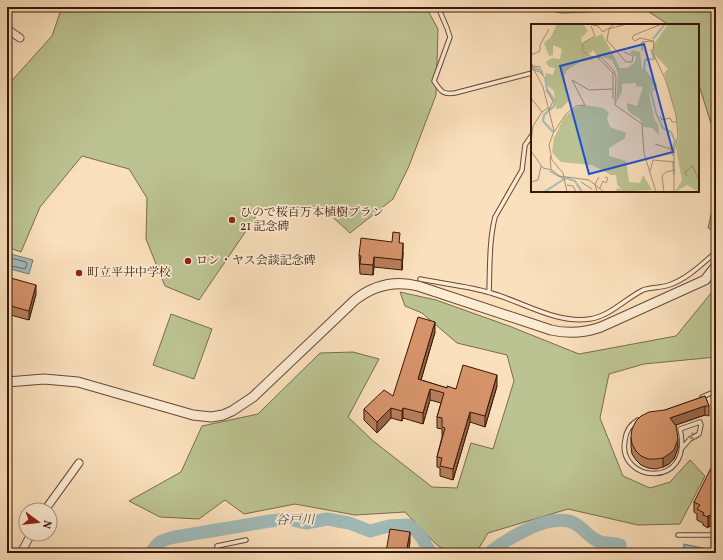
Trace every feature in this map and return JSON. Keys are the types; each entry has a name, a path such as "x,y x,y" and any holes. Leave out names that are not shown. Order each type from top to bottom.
{"street":[{"path":"7,29 20,38"},
{"path":"7,382 44,379 78,382 193,415 211,417 223,415 232,411 253,397 355,300 373,288 402,283 418,286 561,333 578,333 601,327 705,280 716,266"},
{"path":"52,502 79,463"},
{"path":"21,553 27,542"}],"lane":[{"path":"438,7 450,37 434,81 442,92 448,94 455,93 531,73"},
{"path":"490,292 491,255 495,217 522,170 525,144 531,136"},
{"path":"420,279 490,292 552,315 577,319 591,319 609,312 644,290 669,286 681,280 716,252"},
{"path":"701,398 716,391"},
{"path":"640,418 630,427 624,440 625,454 632,465 644,473 662,473 669,469 676,463 682,448 690,439 699,434 701,425 700,422 680,429 682,448"},
{"path":"678,535 716,535"},
{"path":"217,553 216,546 246,540"}],"green space":[{"path":"62,7 426,7 438,29 436,95 409,166 393,199 350,233 324,209 261,209 199,300 165,286 146,239 147,198 129,169 82,156 40,207 21,252 7,247 7,86 52,36"},
{"path":"528,7 716,7 716,160 714,133 699,85 699,24 667,24 646,10 562,13"},
{"path":"716,193 716,232 708,228"},
{"path":"716,287 716,357 644,364 609,374 600,418 623,476 650,488 670,482 690,460 705,476 680,524 638,525 568,509 488,533 479,548 468,553 449,553 436,544 405,512 355,515 295,504 244,514 225,500 199,519 160,517 129,501 181,472 202,426 258,414 320,353 353,352 379,359 348,417 372,440 432,487 457,488 471,443 493,449 514,381 507,355 457,343 422,313 405,306 400,292 436,300 509,326 579,354 676,336"},
{"path":"171,314 212,329 194,379 153,365"}],"water":[{"path":"7,253 33,260 29,274 7,268"},
{"path":"684,544 716,551 716,553 683,553"}],"building":[{"path":"393,232 400,233 399,243 403,243 402,260 374,257 373,265 360,264 361,256 359,255 361,238 392,242"},
{"path":"7,277 36,285 29,311 7,305"},
{"path":"418,317 435,322 418,379 447,388 447,386 456,389 463,365 497,375 485,416 470,412 453,469 440,466 442,458 437,457 445,428 442,427 442,418 437,417 444,393 430,389 423,413 403,408 402,411 391,408 377,422 364,409 384,390 393,396"},
{"path":"705,396 709,406 670,418 676,426 678,439 674,450 669,454 663,458 648,459 641,456 636,451 632,444 632,429 636,421 641,416 649,412 665,410"},
{"path":"711,468 716,470 716,514 714,518 709,515 708,517 703,515 704,513 697,509 700,505 694,502"},
{"path":"390,529 410,532 406,553 384,553 386,552"}],"waterway":[{"name":"谷戸川","path":"151,553 158,543 171,538 287,519 306,523 327,519 349,523 370,531 389,526 408,525 422,538 431,553"},
{"name":"谷戸川","path":"489,553 518,534 530,528 553,521 574,523 598,541 620,545 619,553"}],"place":[{"name":"ひので桜百万本植樹プラン 21 記念碑","path":"232,220"},
{"name":"ロン・ヤス会談記念碑","path":"188,261"},
{"name":"町立平井中学校","path":"79,273"}]}
